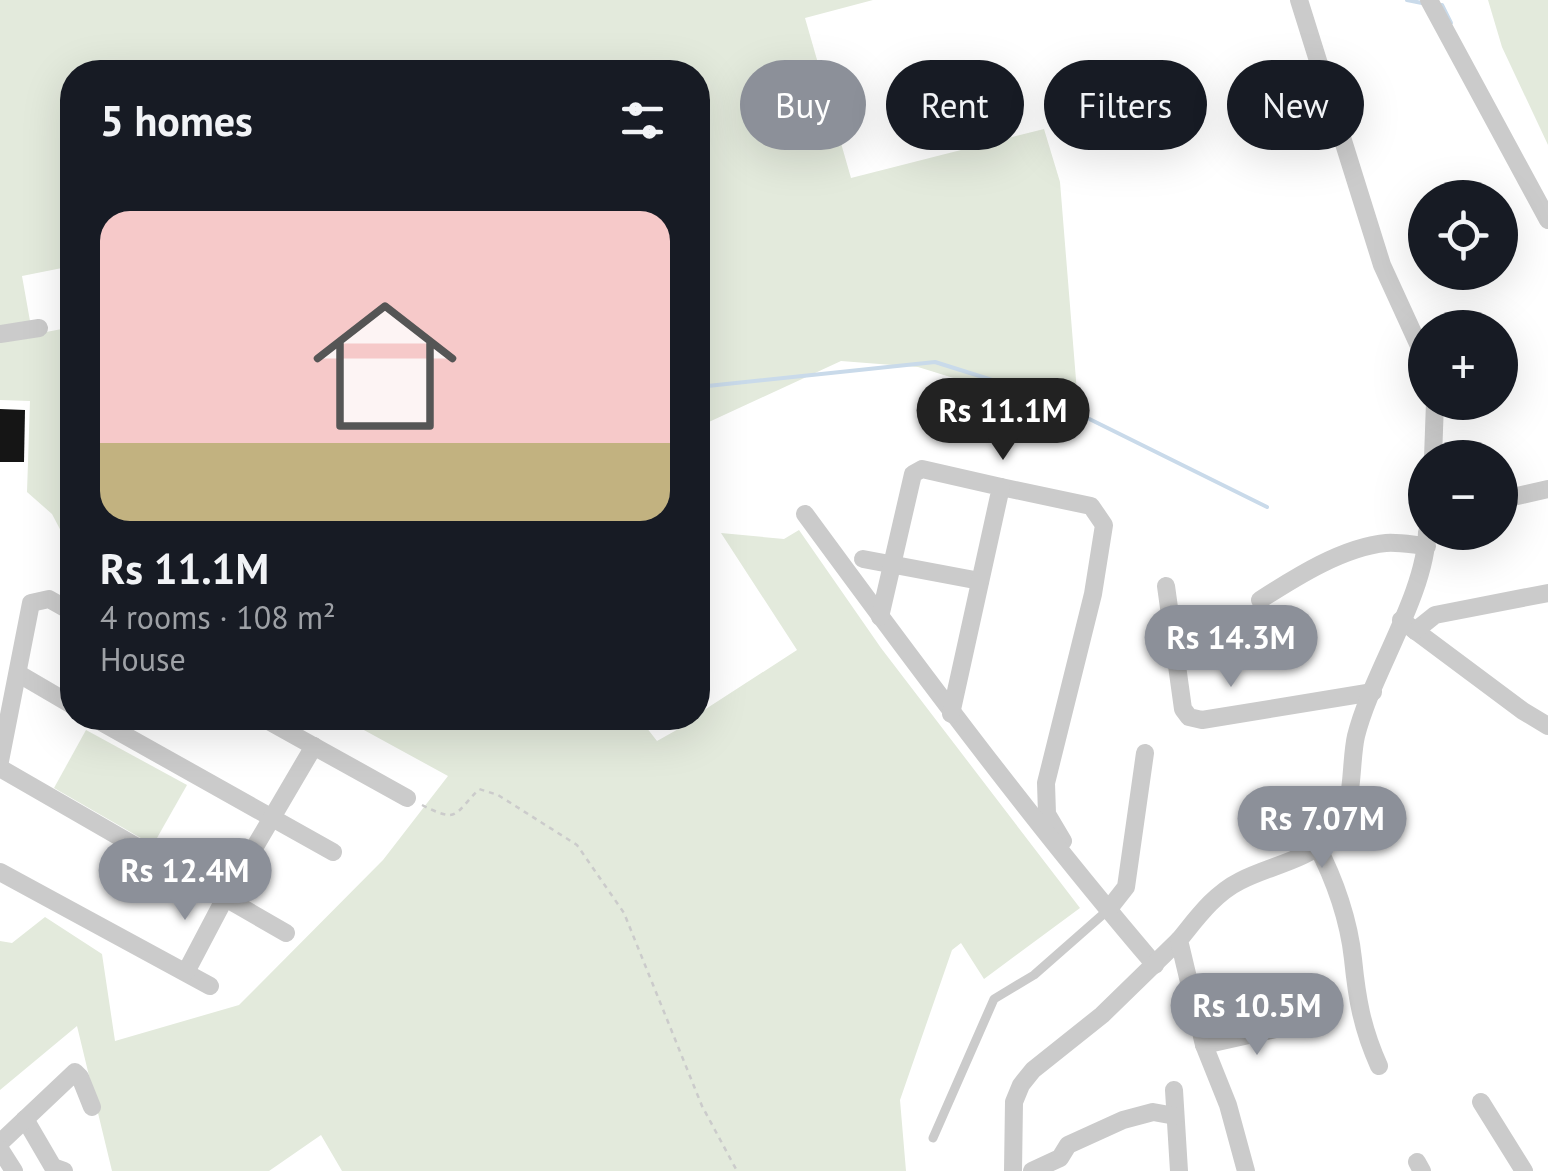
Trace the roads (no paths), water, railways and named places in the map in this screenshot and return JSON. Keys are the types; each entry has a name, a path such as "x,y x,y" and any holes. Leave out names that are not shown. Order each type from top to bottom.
{"street":[{"path":"1299,0 1382,265 1408,322"},
{"path":"1429,0 1548,220"},
{"path":"0,334 39,328"},
{"path":"880,617 908,485 916,472 922,469 1091,506 1104,525 1093,594 1046,784 1047,814 1067,848 1070,865"},
{"path":"951,714 1001,487"},
{"path":"1518,496 1548,488"},
{"path":"805,514 951,714 1155,965"},
{"path":"1260,600 1358,550 1408,541"},
{"path":"1013,1171 1014,1102 1033,1070 1155,965 1229,887 1318,846 1338,829 1344,816 1356,735 1373,692 1408,625 1425,550"},
{"path":"862,558 980,581"},
{"path":"1166,586 1183,709 1190,717 1202,720 1373,692"},
{"path":"1408,625 1435,615 1548,593"},
{"path":"60,605 49,599 32,603 27,612 0,764 286,933"},
{"path":"1408,625 1522,711 1548,726"},
{"path":"19,674 60,698"},
{"path":"115,730 333,852"},
{"path":"285,730 407,798"},
{"path":"186,972 314,746"},
{"path":"1108,910 1126,888 1145,753"},
{"path":"1318,846 1344,916 1354,962 1356,1000 1379,1066"},
{"path":"0,872 210,986"},
{"path":"1179,940 1204,1045 1231,1116 1246,1171"},
{"path":"1204,1045 1298,1024"},
{"path":"14,1171 0,1146 75,1072 92,1108"},
{"path":"1174,1090 1179,1171"},
{"path":"1481,1102 1524,1171"},
{"path":"1032,1171 1060,1158 1068,1146 1123,1120 1152,1112 1175,1116"},
{"path":"25,1119 53,1167 64,1171"}],"lane":[{"path":"933,1138 994,999 1034,975 1108,910"}],"waterway":[{"path":"1407,0 1422,3"},
{"path":"1437,5 1442,5 1451,23"},
{"path":"710,386 935,362 1043,396 1267,507"}]}
